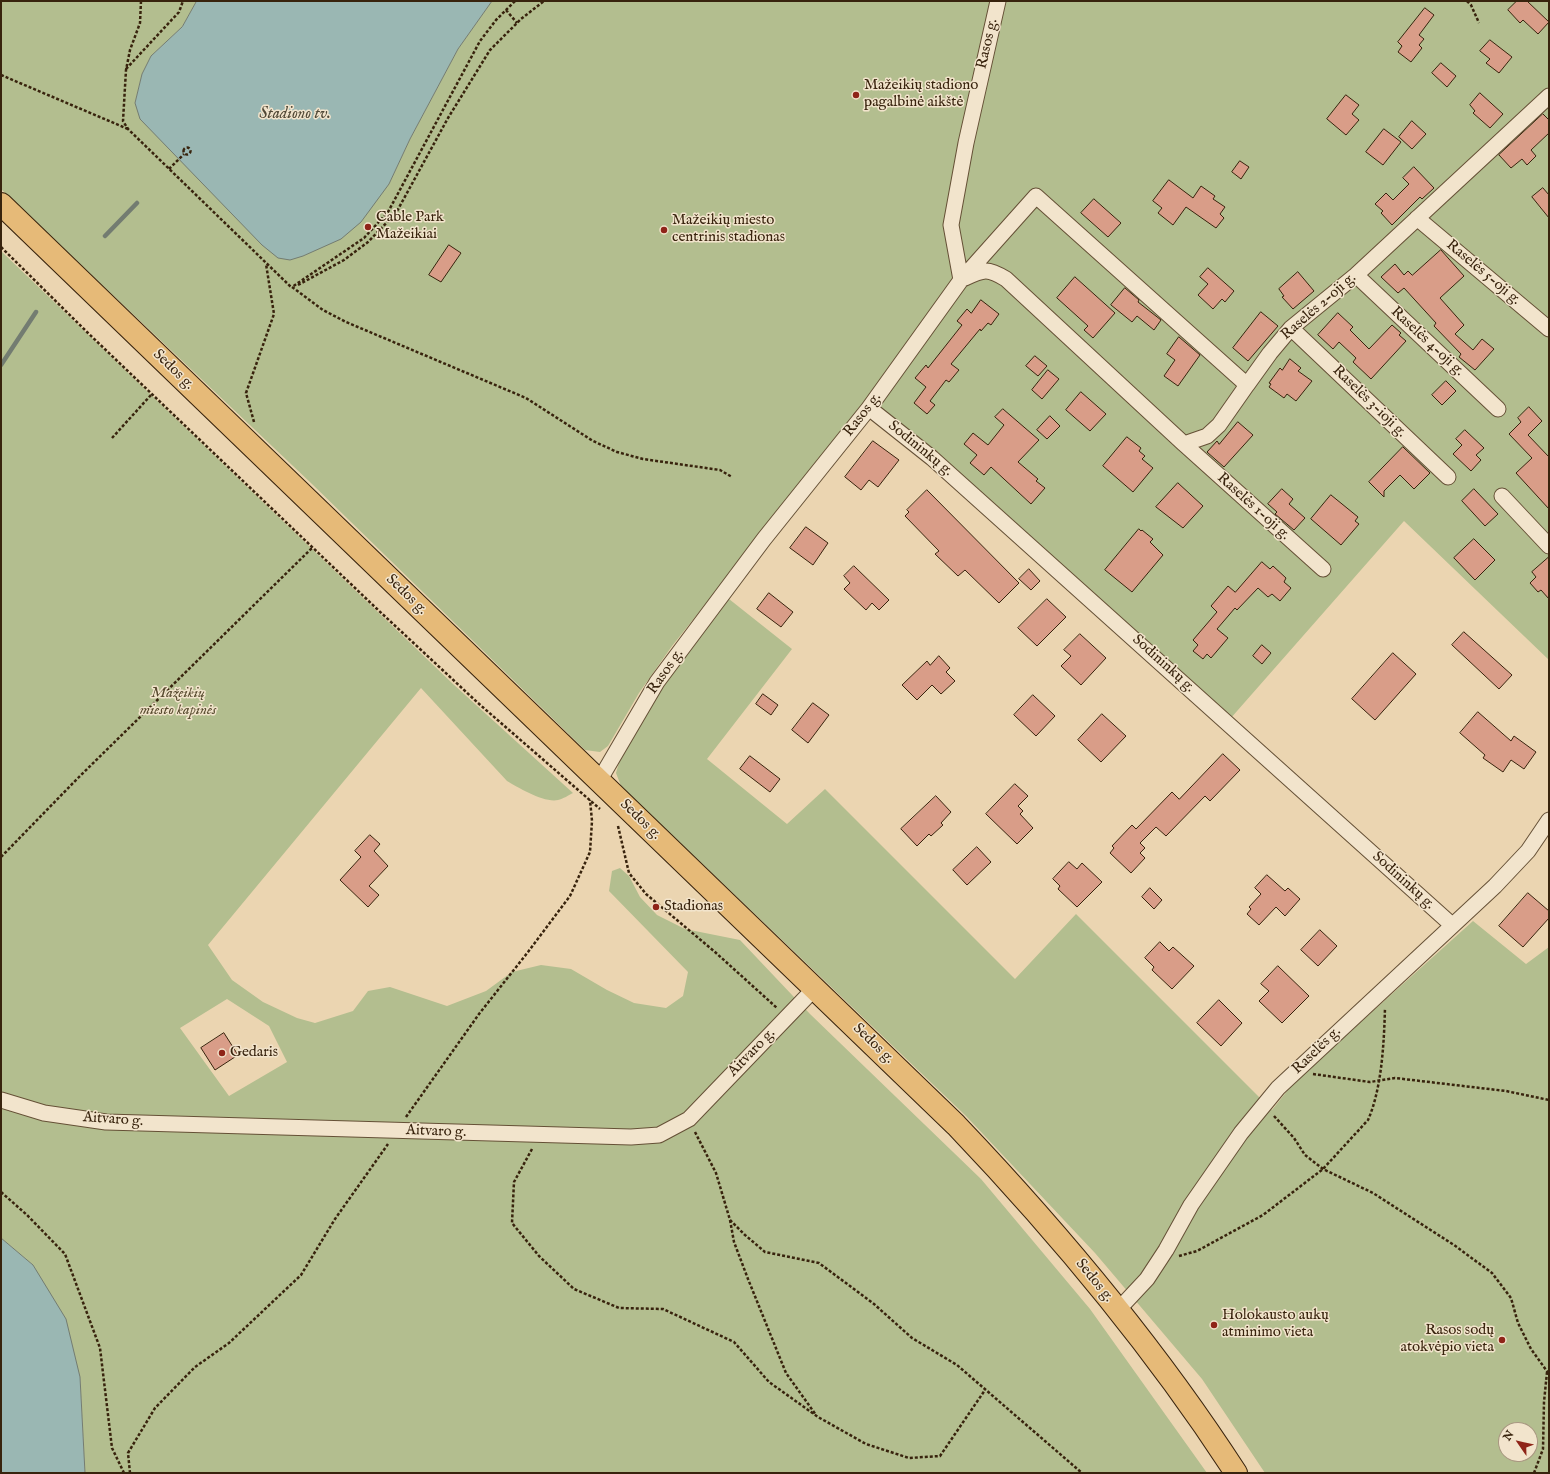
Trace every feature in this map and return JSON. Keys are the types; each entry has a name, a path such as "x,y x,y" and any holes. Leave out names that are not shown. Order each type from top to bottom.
{"main road":[{"name":"Sedos g.","path":"1,204 255,449 595,791 814,988 946,1115 1004,1176 1118,1310 1196,1414 1236,1473"}],"street":[{"name":"Rasos g.","path":"595,791 657,682 764,539 869,408 961,280 951,225 966,143 998,1"},
{"name":"Raselės 2-oji g.","path":"1184,444 1207,436 1219,425 1270,353 1291,328 1356,275 1549,96"},
{"path":"961,280 1036,196 1247,385"},
{"name":"Raselės 5-oji g.","path":"1417,218 1549,329"},
{"name":"Raselės 1-oji g.","path":"961,280 982,270 993,272 1006,279 1184,444 1323,569"},
{"name":"Raselės 4-oji g.","path":"1356,275 1498,409"},
{"name":"Raselės 3-ioji g.","path":"1291,328 1448,477"},
{"name":"Sodininkų g.","path":"869,408 932,458 1452,925"},
{"path":"1502,496 1549,546"},
{"name":"Raselės g.","path":"1118,1310 1147,1279 1166,1250 1191,1205 1241,1134 1264,1105 1295,1072 1495,886 1528,851 1549,820"},
{"name":"Aitvaro g.","path":"1,1100 44,1113 106,1122 631,1138 660,1135 689,1118 792,1013 814,988"}],"path":[{"path":"141,1 140,23 130,50 126,70 123,121 128,129 266,264 292,287 324,310 346,322 526,398 593,440 617,452 643,459 720,470 732,477"},
{"path":"126,70 179,12 183,1"},
{"path":"292,287 364,238 388,212 480,41 515,1"},
{"path":"292,287 315,277 344,260 368,242 396,212 472,78 490,50 517,23 544,1"},
{"path":"1467,1 1471,5 1479,23"},
{"path":"506,10 517,23"},
{"path":"1,75 128,129"},
{"path":"169,169 184,154"},
{"path":"1,247 93,338 478,702 595,791 603,812"},
{"path":"255,449 256,431 246,392 274,314 266,264"},
{"path":"112,438 151,395"},
{"path":"1,857 78,778 313,547"},
{"path":"130,1473 128,1453 156,1408 195,1367 229,1343 301,1275 335,1220 479,1014 570,896 590,852 595,791"},
{"path":"614,822 620,827 629,873 646,894 715,952 780,1011 792,1013"},
{"path":"1166,1250 1180,1256 1197,1251 1263,1215 1323,1169 1368,1120 1372,1111 1378,1081 1385,1018 1385,998 1382,990"},
{"path":"1295,1072 1370,1082 1395,1078 1506,1091 1549,1100"},
{"path":"1264,1105 1294,1138 1305,1155 1323,1169 1373,1193 1454,1245 1492,1273 1511,1298 1518,1323 1531,1350 1548,1373 1544,1402 1543,1449 1534,1473"},
{"path":"689,1118 716,1173 730,1220 734,1242 786,1373 818,1417"},
{"path":"540,1135 514,1182 512,1223 539,1256 574,1289 619,1308 663,1309 734,1342 769,1382 818,1417 866,1444 909,1458 940,1456 985,1390"},
{"path":"1,1192 27,1215 66,1254 100,1348 112,1448 124,1473"},
{"path":"730,1220 765,1252 819,1263 874,1304 912,1338 957,1365 1082,1473"}],"green space":[{"path":"1,1 197,1 182,27 151,56 142,74 135,103 303,256 316,249 389,184 410,139 458,49 492,1 1549,1 1549,660 1404,521 1223,727 862,405 672,646 639,693 608,746 600,752 585,750 312,484 1,189"},
{"name":"Mažeikių miesto kapinės","path":"1,251 453,684 573,793 558,800 546,799 532,794 507,781 421,688 208,945 232,980 263,1002 297,1018 315,1023 353,1011 368,991 390,987 447,1006 486,991 512,972 541,965 571,969 607,990 634,1003 666,1008 683,996 688,972 609,891 612,871 620,868 629,876 640,897 657,915 685,929 740,940 810,1014 981,1179 1090,1309 1207,1473 85,1473 80,1377 33,1265 1,1238","holes":["227,999 269,1026 287,1062 229,1096 180,1028"]},
{"path":"729,599 792,649 707,759 787,824 825,789 1015,979 1076,914 1272,1110 1295,1081 1473,921 1526,964 1549,947 1549,1473 1265,1473 1202,1379 1095,1253 966,1116 621,786 616,773 620,759 658,691"}],"water":[{"name":"Stadiono tv.","path":"197,1 492,1 458,49 410,139 389,184 361,222 341,239 303,256 290,260 278,258 262,245 140,119 135,103 142,74 151,56 182,27"},
{"path":"1,1238 33,1265 66,1319 80,1377 85,1473 1,1473"}],"building":[{"path":"1517,1 1527,1 1549,22 1538,34 1523,20 1520,23 1508,10"},
{"path":"1425,8 1434,15 1419,35 1424,39 1419,45 1422,48 1411,62 1398,52 1402,46 1398,42"},
{"path":"1490,40 1512,57 1499,73 1486,63 1490,59 1480,51"},
{"path":"1441,63 1456,76 1447,87 1432,73"},
{"path":"1480,93 1503,114 1490,128 1473,113 1475,111 1470,105"},
{"path":"1346,95 1359,105 1352,114 1359,120 1346,135 1327,119"},
{"path":"1543,114 1549,120 1549,133 1531,150 1536,156 1527,165 1522,159 1511,168 1499,155"},
{"path":"1412,121 1426,134 1412,149 1399,137"},
{"path":"1384,129 1401,142 1383,165 1366,152"},
{"path":"1240,161 1249,167 1241,179 1232,172"},
{"path":"1414,167 1434,188 1422,199 1420,197 1392,225 1381,213 1383,211 1375,204 1386,193 1393,200 1409,184 1403,178"},
{"path":"1169,180 1193,198 1201,186 1215,196 1213,199 1225,207 1220,214 1224,218 1216,228 1186,207 1173,225 1158,213 1162,208 1153,201"},
{"path":"1543,188 1549,195 1549,218 1532,197"},
{"path":"1094,199 1121,223 1108,237 1081,213"},
{"path":"449,245 461,253 441,282 429,275"},
{"path":"1441,250 1464,276 1440,298 1464,325 1455,334 1473,350 1482,339 1494,349 1475,370 1459,357 1461,354 1434,326 1436,323 1404,288 1398,293 1381,277 1395,264 1404,275 1408,271 1412,275"},
{"path":"1208,268 1234,291 1225,302 1222,299 1213,309 1198,295 1208,284 1200,277"},
{"path":"1298,272 1314,291 1293,309 1282,297 1284,296 1279,289"},
{"path":"1075,277 1115,313 1093,338 1084,330 1088,326 1057,298"},
{"path":"1125,288 1139,300 1138,302 1161,320 1154,330 1137,316 1132,322 1111,305"},
{"path":"981,300 999,314 991,325 988,323 981,331 980,329 951,364 959,370 949,382 946,380 930,401 935,405 927,414 914,403 926,387 915,378 926,365 928,368 962,325 957,321 967,309 971,313"},
{"path":"1261,312 1278,326 1248,361 1233,348"},
{"path":"1338,313 1353,327 1350,330 1369,349 1392,325 1401,333 1399,335 1406,341 1371,379 1353,362 1356,358 1339,342 1333,349 1318,335"},
{"path":"1179,337 1200,355 1178,386 1164,376 1175,360 1167,354"},
{"path":"1035,356 1047,366 1038,376 1026,366"},
{"path":"1290,359 1301,368 1298,371 1312,381 1296,401 1287,394 1284,398 1269,387 1271,384 1269,383 1280,368 1282,370"},
{"path":"1048,370 1059,379 1042,399 1032,390"},
{"path":"1446,381 1456,391 1442,405 1432,395"},
{"path":"1081,392 1106,414 1090,431 1066,410"},
{"path":"1529,407 1542,421 1528,435 1549,457 1549,509 1516,473 1532,458 1509,434 1521,422 1518,418"},
{"path":"1003,409 1039,440 1018,462 1038,479 1036,481 1045,488 1031,504 991,467 984,475 970,463 977,455 964,444 973,433 988,445 1004,425 995,417"},
{"path":"1050,416 1060,426 1047,439 1037,430"},
{"path":"1238,422 1253,435 1224,467 1207,452 1217,441 1219,444"},
{"path":"1465,430 1484,448 1476,455 1481,460 1471,471 1453,454 1462,445 1456,439"},
{"path":"1127,437 1141,448 1139,451 1145,456 1142,459 1153,468 1133,492 1103,466"},
{"path":"873,441 899,460 878,487 869,480 861,490 845,477"},
{"path":"1403,447 1430,473 1414,489 1400,475 1384,491 1384,497 1369,482"},
{"path":"1178,483 1203,506 1183,528 1156,507"},
{"path":"1282,489 1293,499 1289,504 1305,518 1294,530 1275,514 1277,512 1268,504"},
{"path":"1474,489 1498,514 1485,526 1462,501"},
{"path":"927,490 1019,583 999,603 965,570 958,576 935,554 939,551 905,516 909,512 907,510"},
{"path":"1331,495 1358,517 1355,521 1359,524 1341,545 1311,519"},
{"path":"806,527 828,543 813,565 790,548"},
{"path":"1139,529 1153,539 1150,542 1163,555 1132,592 1105,570"},
{"path":"1474,539 1495,560 1475,580 1454,558"},
{"path":"1549,557 1549,599 1541,590 1538,592 1530,583 1536,577 1532,572"},
{"path":"1262,562 1270,569 1273,566 1286,578 1284,582 1291,588 1280,601 1272,594 1268,597 1258,588 1237,610 1235,608 1217,629 1228,638 1211,658 1207,654 1203,659 1193,651 1198,645 1193,640 1217,612 1211,606 1228,586 1235,592"},
{"path":"854,566 889,600 879,610 872,603 866,610 844,589 850,583 844,576"},
{"path":"1029,569 1040,581 1031,590 1019,579"},
{"path":"769,593 793,612 781,627 757,609"},
{"path":"1047,599 1066,617 1037,646 1018,628"},
{"path":"1464,632 1512,675 1499,689 1452,645"},
{"path":"1080,634 1106,658 1081,685 1061,666 1071,656 1064,650"},
{"path":"1262,645 1271,653 1262,664 1253,656"},
{"path":"1393,653 1416,674 1375,720 1352,699"},
{"path":"939,656 950,668 946,672 955,681 941,694 932,685 917,700 902,685 927,661 930,665"},
{"path":"763,694 778,705 771,715 756,704"},
{"path":"1033,695 1055,716 1036,736 1014,715"},
{"path":"813,703 829,715 808,743 792,730"},
{"path":"1478,712 1511,741 1514,736 1536,752 1524,769 1511,760 1503,772 1483,758 1485,755 1460,733"},
{"path":"1102,714 1126,736 1101,762 1078,740"},
{"path":"1223,754 1240,770 1210,801 1205,796 1166,836 1156,827 1140,843 1145,848 1140,853 1145,858 1131,873 1110,853 1114,848 1112,846 1132,825 1136,829 1172,792 1179,799"},
{"path":"750,756 780,779 770,792 740,769"},
{"path":"1015,784 1028,796 1018,806 1023,811 1020,814 1033,828 1017,844 986,814"},
{"path":"936,796 951,812 941,823 943,825 931,836 929,834 917,846 901,829"},
{"path":"370,835 380,844 374,851 388,866 369,886 379,895 368,907 340,880 361,857 355,851"},
{"path":"977,847 991,862 967,885 953,870"},
{"path":"1069,862 1077,869 1082,863 1102,882 1077,907 1058,889 1060,886 1053,879"},
{"path":"1267,875 1285,891 1288,888 1300,899 1285,916 1276,907 1259,925 1247,914 1251,909 1249,907 1261,894 1255,888"},
{"path":"1150,888 1162,900 1154,909 1142,897"},
{"path":"1528,893 1549,911 1549,918 1523,947 1499,926"},
{"path":"1320,930 1337,946 1318,966 1301,950"},
{"path":"1160,942 1169,951 1173,947 1194,966 1172,989 1152,970 1154,967 1145,958"},
{"path":"1278,966 1309,996 1282,1023 1259,1001 1269,991 1261,984"},
{"path":"1219,1000 1242,1023 1221,1046 1197,1023"},
{"path":"224,1033 238,1055 215,1070 201,1048"}],"waterway":[{"path":"105,236 137,203"},
{"path":"1,365 36,312"}],"place":[{"name":"Mažeikių stadiono pagalbinė aikštė","path":"856,95"},
{"name":"Cable Park Mažeikiai","path":"368,227"},
{"name":"Mažeikių miesto centrinis stadionas","path":"664,230"},
{"name":"Stadionas","path":"656,907"},
{"name":"Gedaris","path":"222,1053"},
{"name":"Holokausto aukų atminimo vieta","path":"1214,1325"},
{"name":"Rasos sodų atokvėpio vieta","path":"1502,1340"}]}
